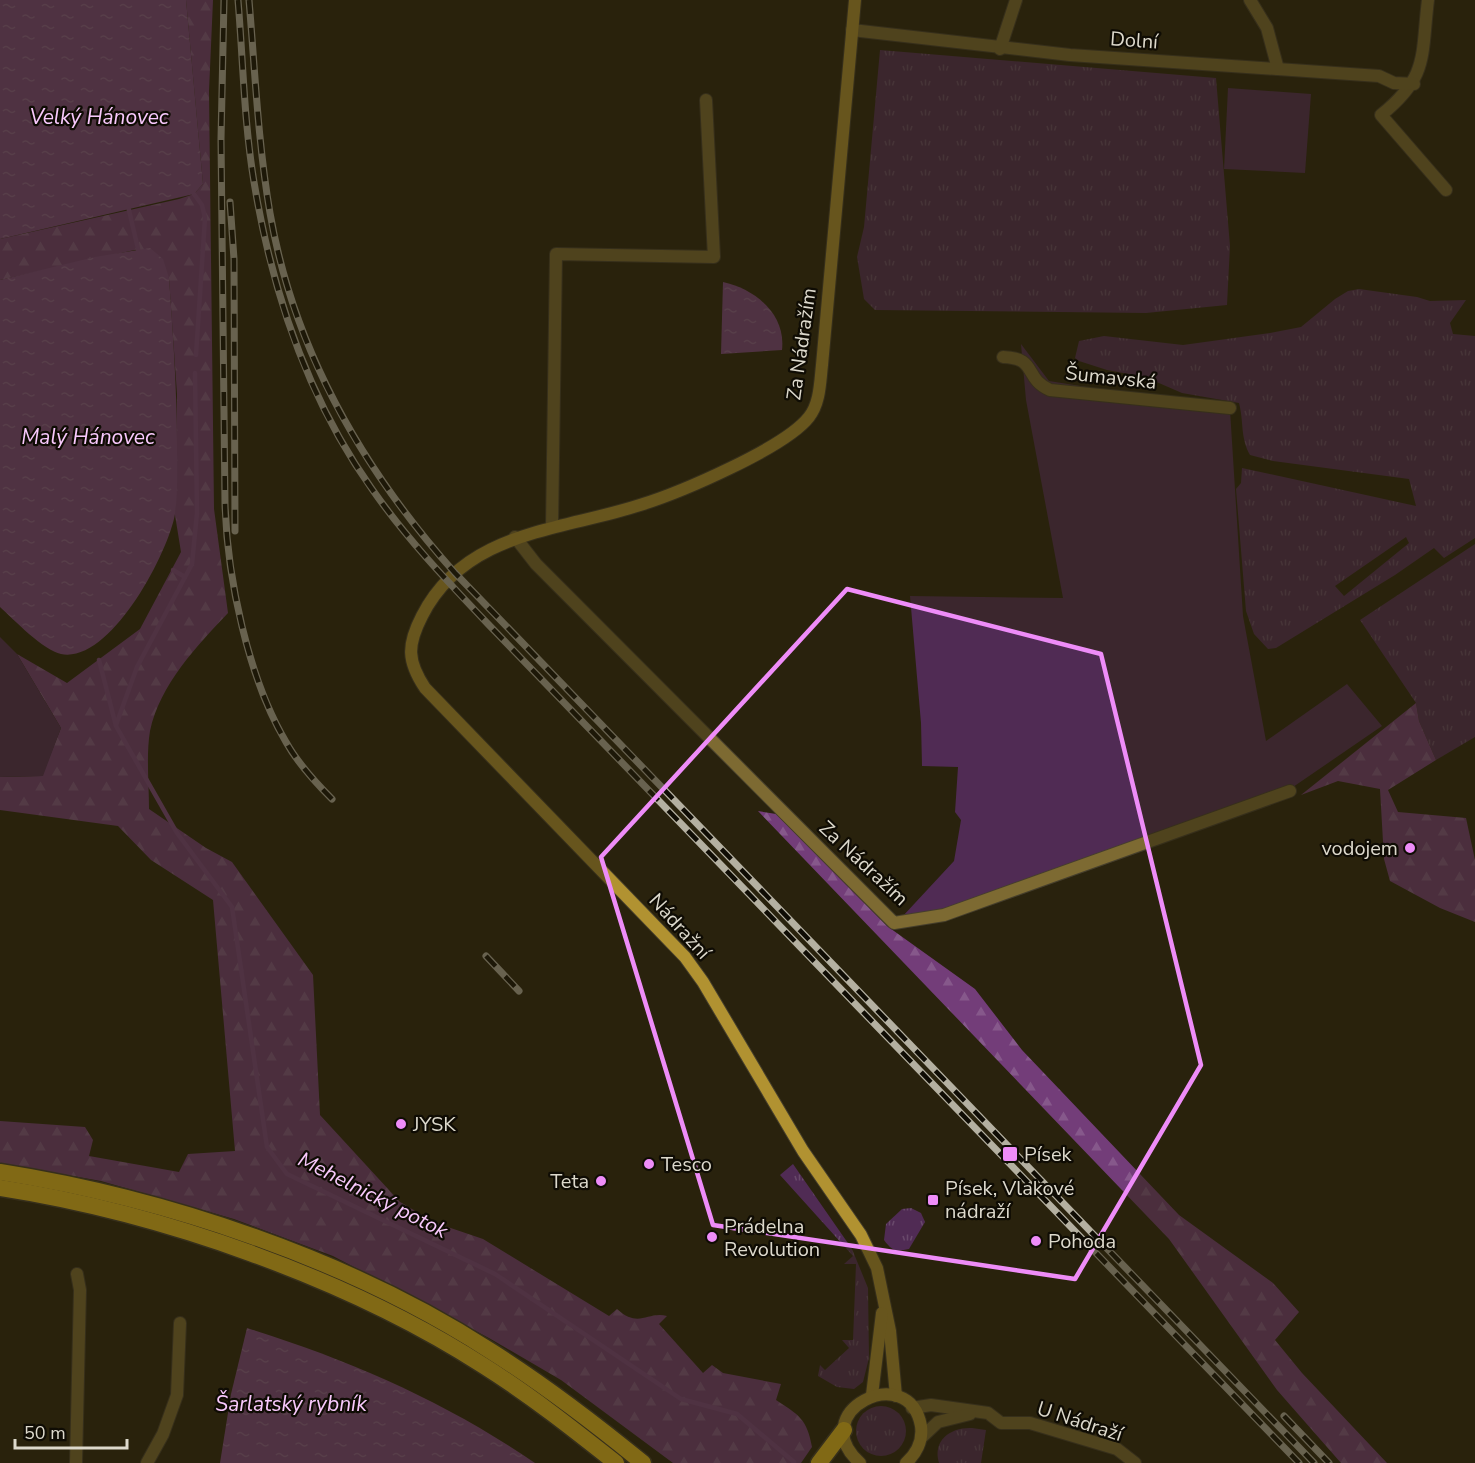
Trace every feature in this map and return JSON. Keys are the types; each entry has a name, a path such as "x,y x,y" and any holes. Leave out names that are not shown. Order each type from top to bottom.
{"highway":[{"path":"0,1172 117,1196 187,1215 255,1238 374,1288 489,1349 602,1430 643,1463"},
{"path":"0,1188 114,1212 182,1230 300,1274 365,1302 483,1365 549,1411 616,1463"},
{"path":"819,1463 844,1430"}],"main road":[{"name":"Za Nádražím","path":"418,623 428,603 446,580 480,554 515,537 641,505 736,466 796,429 808,418 816,406 822,365 855,0"},
{"name":"Nádražní","path":"418,623 410,652 415,672 425,688 691,966 803,1151 861,1235 877,1268 883,1292 896,1396"},
{"name":"Nádražní","path":"872,1395 883,1292"},
{"path":"860,1463 848,1449 844,1430 851,1411 872,1395 896,1396 912,1408 918,1417 921,1438 918,1448 906,1463"}],"street":[{"path":"1000,49 1016,0"},
{"path":"1250,0 1267,28 1278,69"},
{"path":"1428,0 1420,69 1414,84 1381,116 1446,190"},
{"name":"Dolní","path":"852,30 1000,49 1379,76 1394,83 1414,84"},
{"path":"552,527 556,254 714,257 706,100"},
{"name":"Šumavská","path":"1003,357 1018,357 1024,361 1038,385 1050,390 1230,408"},
{"name":"Za Nádražím","path":"515,537 536,564 894,923 944,915 1290,791"},
{"path":"76,1463 80,1290 77,1274"},
{"path":"147,1463 163,1434 177,1395 180,1323"},
{"name":"U Nádraží","path":"912,1408 931,1405 988,1413 1001,1423 1030,1423 1116,1449 1135,1463"},
{"path":"921,1438 938,1422 980,1412"}],"highlighted area":[{"path":"847,589 1101,654 1201,1065 1075,1279 713,1225 601,857"}],"green space":[{"path":"186,0 213,0 209,91 214,509 228,613 181,667 162,697 155,714 148,750 149,809 206,848 232,862 313,975 320,1115 400,1202 436,1223 483,1239 609,1316 617,1309 637,1319 667,1316 659,1324 703,1373 712,1365 723,1373 781,1384 776,1400 801,1419 808,1430 812,1447 801,1463 673,1463 561,1380 489,1338 333,1256 234,1219 101,1181 0,1163 0,1121 85,1127 93,1140 89,1156 179,1172 188,1154 235,1151 213,900 151,860 118,826 0,810 0,777 42,776 61,728 17,654 67,683 140,629 181,552 175,515 177,394 169,278 139,249 0,280 0,239 179,199 194,194 203,184"},
{"path":"880,50 1216,78 1230,246 1227,305 1146,313 875,310 864,299 857,257 864,227"},
{"path":"1228,88 1311,94 1305,173 1224,169"},
{"path":"1359,289 1430,301 1466,300 1450,323 1453,334 1475,336 1475,538 1444,558 1434,548 1395,575 1276,648 1268,649 1254,634 1246,611 1236,489 1241,483 1242,468 1416,506 1409,479 1273,461 1250,455 1243,436 1239,403 1182,393 1145,377 1107,370 1075,358 1079,341 1104,336 1183,345 1301,327 1348,291","holes":["1406,537 1409,543 1344,596 1335,586"]},
{"path":"1021,344 1049,381 1230,410 1243,616 1266,741 1347,684 1382,726 1277,798 981,903 902,917 954,861 961,820 955,812 958,767 922,766 921,723 910,596 1063,598 1026,400"},
{"path":"1475,544 1475,737 1436,760 1419,721 1416,703 1360,620"},
{"path":"0,637 17,654 61,728 43,776 0,777"},
{"path":"1416,703 1419,721 1436,760 1388,790 1398,812 1466,818 1475,860 1475,922 1440,908 1390,881 1384,859 1380,789 1338,781 1301,795"},
{"path":"758,811 776,814 887,926 975,989 1022,1050 1179,1215 1273,1283 1299,1312 1275,1340 1302,1373 1387,1463 1341,1463 1277,1390 1169,1239"},
{"path":"793,1164 852,1249 868,1288 869,1358 863,1382 854,1389 837,1387 818,1376 820,1365 825,1370 849,1348 842,1340 853,1340 856,1264 844,1264 853,1256 780,1175"},
{"path":"911,1208 921,1213 925,1222 909,1249 895,1250 884,1240 886,1224 902,1209"},
{"path":"876,1406 886,1406 899,1413 906,1426 906,1436 899,1449 886,1456 876,1456 867,1452 860,1445 856,1436 856,1426 860,1417 867,1410"},
{"path":"972,1428 986,1430 981,1463 939,1463 938,1448 945,1436 957,1430"}],"water":[{"name":"Velký Hánovec","path":"0,0 186,0 203,184 194,194 0,239"},
{"name":"Malý Hánovec","path":"150,248 163,259 169,278 176,404 177,497 175,514 170,532 149,579 117,625 98,642 80,652 61,654 38,641 0,607 0,280 95,257"},
{"path":"723,282 735,285 757,297 766,305 779,325 782,350 721,354"},
{"name":"Šarlatský rybník","path":"247,1328 323,1354 396,1385 467,1421 535,1463 220,1463 231,1394"}],"waterway":[{"path":"191,190 202,205 205,218 196,355"},
{"name":"Mehelnický potok","path":"128,206 139,253"},
{"path":"116,725 137,667 192,564 197,513 195,373"},
{"path":"173,570 185,577"},
{"name":"Mehelnický potok","path":"99,660 116,726 177,833 232,907 267,1147 287,1174 495,1274 681,1399 737,1414 794,1462"}],"railway":[{"path":"224,0 221,139 225,503 230,563 242,626 261,688 273,716 296,757 332,799"},
{"path":"238,0 246,114 254,182 282,303 295,342 329,418 349,454 385,507 427,559 488,624 1299,1463"},
{"path":"249,0 262,160 281,264 296,313 315,361 362,450 391,493 455,573 1314,1463"},
{"path":"230,202 234,259 235,531"},
{"path":"486,956 519,991"},
{"path":"1284,1416 1329,1463"}],"place":[{"name":"vodojem","path":"1410,848"},
{"name":"JYSK","path":"401,1124"},
{"name":"Písek","path":"1010,1154"},
{"name":"Tesco","path":"649,1164"},
{"name":"Teta","path":"601,1181"},
{"name":"Písek, Vlakové nádraží","path":"933,1200"},
{"name":"Prádelna Revolution","path":"712,1237"},
{"name":"Pohoda","path":"1036,1241"}]}
